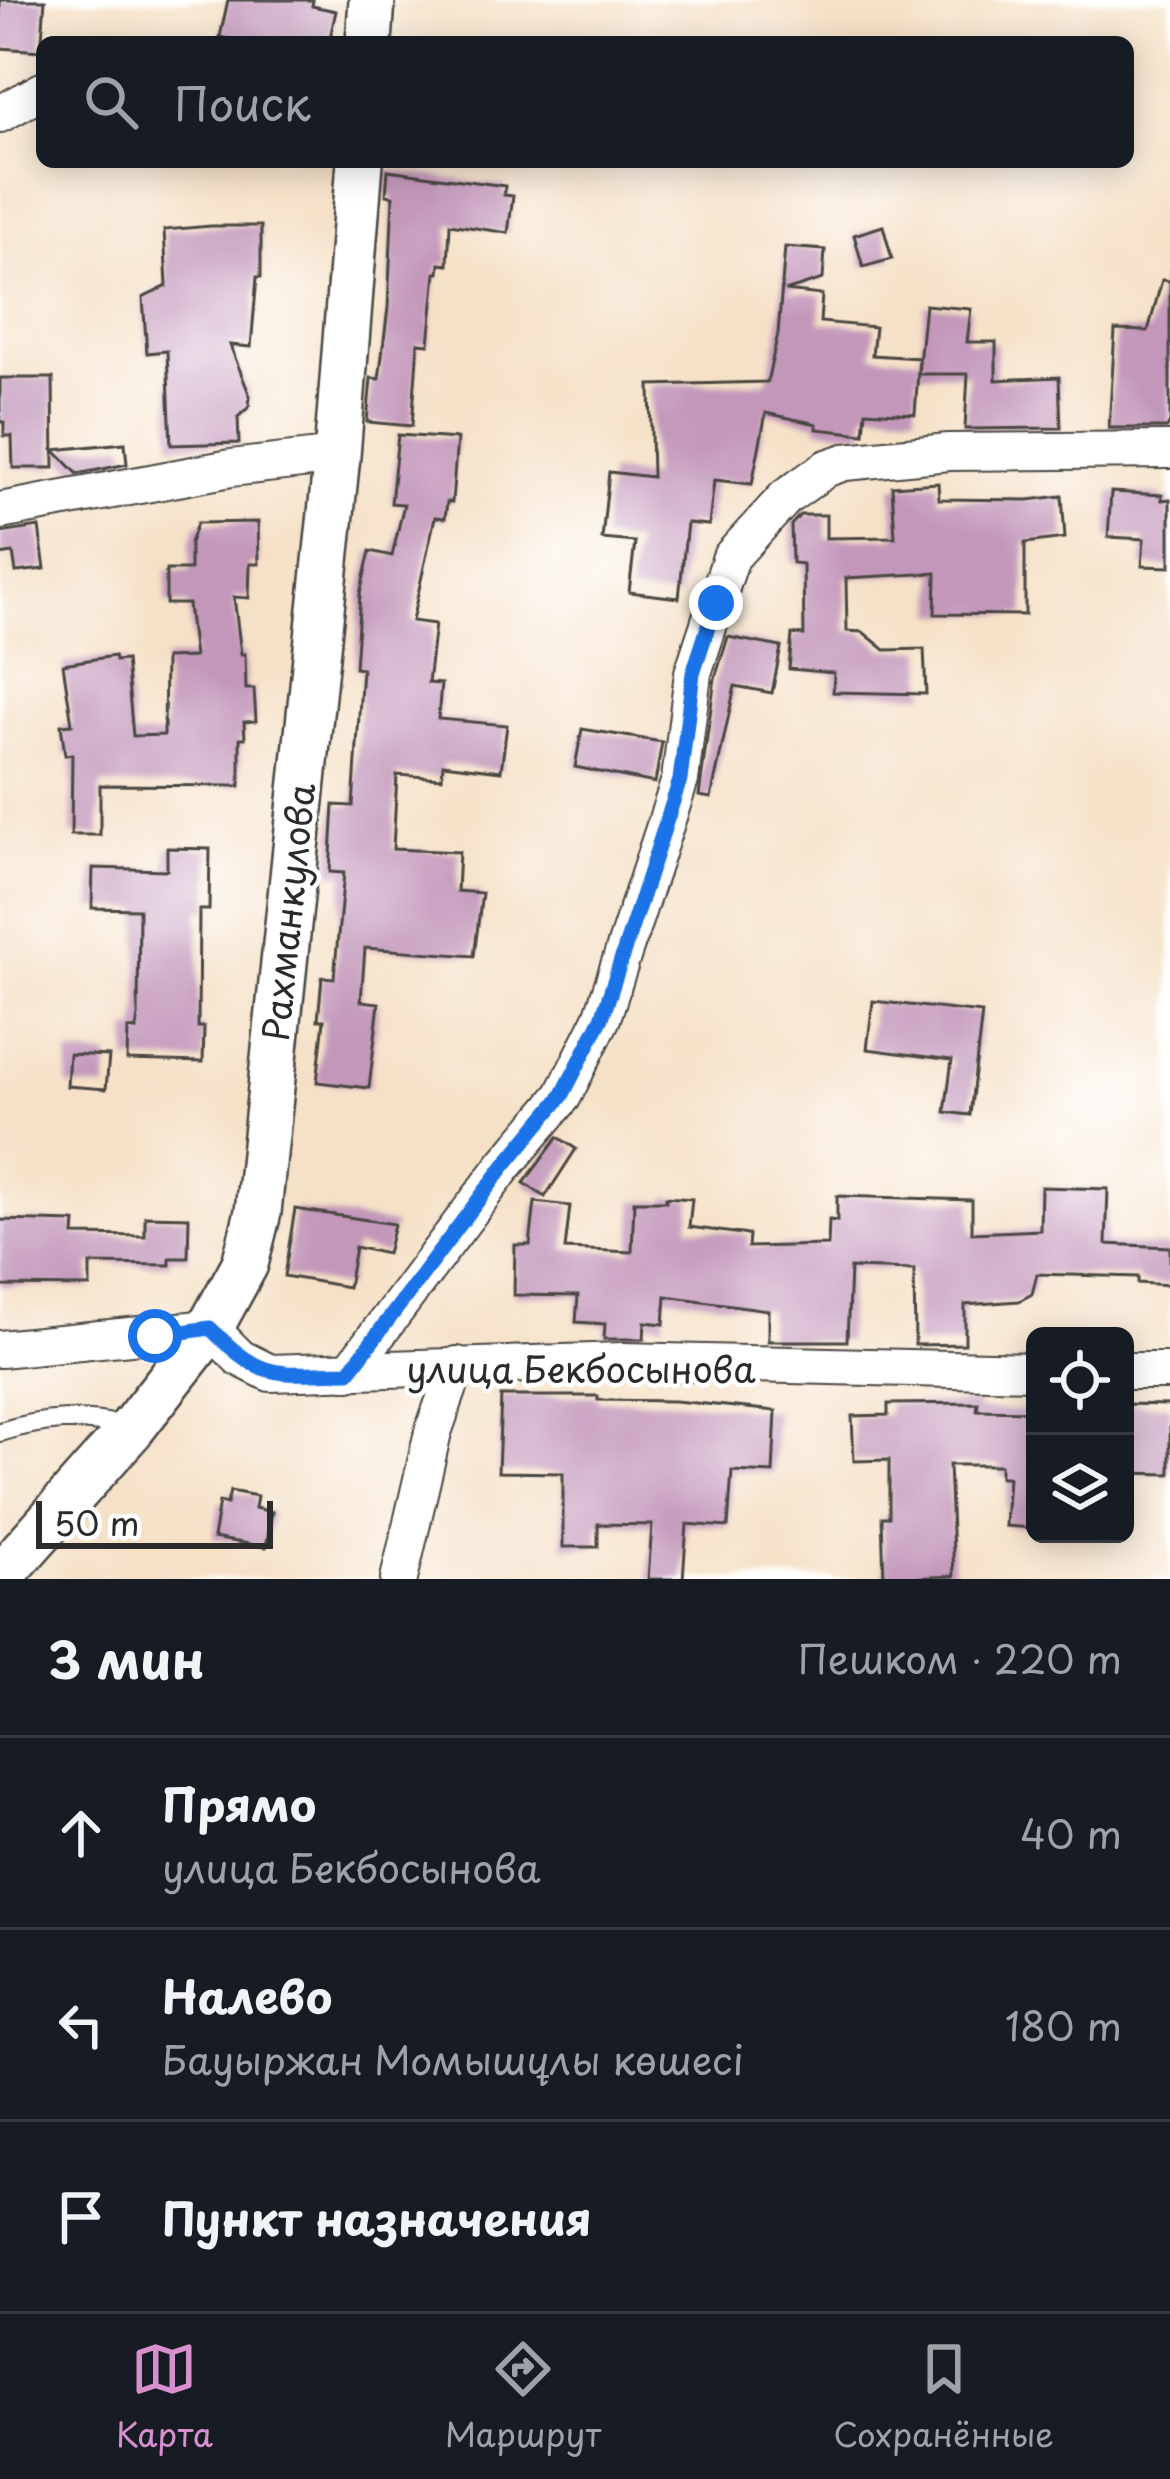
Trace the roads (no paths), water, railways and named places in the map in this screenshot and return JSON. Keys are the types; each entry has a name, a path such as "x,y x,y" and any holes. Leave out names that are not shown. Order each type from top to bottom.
{"street":[{"path":"369,36 372,0"},
{"path":"0,114 36,94"},
{"name":"Рахманкулова","path":"0,1577 131,1428 210,1328 245,1264 258,1212 337,456 360,168"},
{"path":"349,1372 562,1096 602,1018 680,780 693,673 731,556 786,497 827,468 845,462 950,452 1170,450"},
{"path":"0,511 231,468 337,456"},
{"path":"0,1348 210,1328"},
{"name":"улица Бекбосынова","path":"210,1328 240,1358 270,1373 623,1361 1026,1370"},
{"path":"399,1579 434,1432 457,1365"},
{"path":"1134,1371 1170,1371"}],"lane":[{"path":"0,1432 43,1419 90,1418 131,1428"}]}
